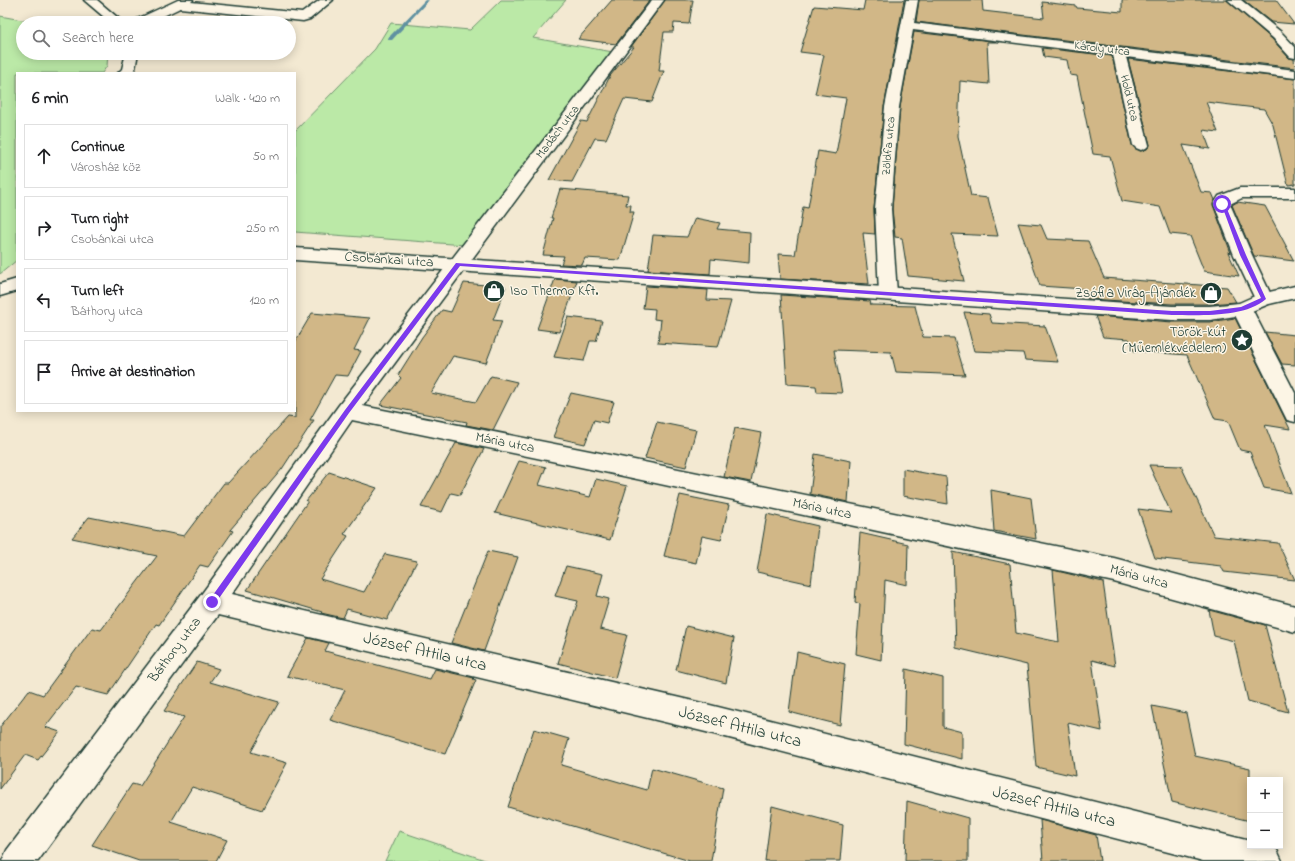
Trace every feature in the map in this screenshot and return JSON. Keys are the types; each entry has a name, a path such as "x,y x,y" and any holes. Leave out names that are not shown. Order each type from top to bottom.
{"street":[{"path":"90,0 109,16"},
{"path":"154,16 183,2 306,16 327,0"},
{"name":"Madách utca","path":"458,264 658,0"},
{"name":"Zöldfa utca","path":"888,293 883,209 892,107 909,26 912,0"},
{"path":"1234,0 1278,35 1295,54"},
{"name":"Károly utca","path":"909,26 1295,74"},
{"name":"Hold utca","path":"1118,51 1141,145"},
{"path":"126,72 130,60"},
{"path":"1264,299 1243,255 1222,204 1225,199 1240,193 1295,194"},
{"name":"Csobánkai utca","path":"296,254 1172,313 1210,313 1242,309 1264,299 1295,292"},
{"name":"Báthory utca","path":"18,861 212,602 347,411 458,264"},
{"path":"0,290 16,285"},
{"path":"1242,309 1295,414"},
{"name":"Mária utca","path":"347,411 595,461 1114,570 1295,619"},
{"name":"József Attila utca","path":"212,602 699,716 1266,861"}],"green space":[{"path":"501,0 566,0 533,38 613,52 465,245 296,232 296,130 375,49 391,23 470,30"},
{"path":"0,16 16,19 16,60 107,60 107,66 103,72 16,72 16,261 0,274"},
{"path":"399,831 488,861 385,861"}],"building":[{"path":"612,0 650,0 616,44 578,39"},
{"path":"665,0 693,0 689,24 674,23 673,32 664,32 659,71 664,71 652,102 624,99 606,139 595,138 572,182 549,180 581,121 587,122 610,76 634,47 631,47"},
{"path":"865,0 904,0 884,107 874,209 875,234 863,233 869,284 780,279 778,254 795,255 803,207 808,208 818,151 836,154 846,98 815,94 824,55 800,52 814,6 863,10"},
{"path":"919,0 982,0 983,11 1044,18 1042,2 1076,6 1077,8 1122,12 1122,0 1227,0 1272,39 1289,58 1294,59 1295,68 916,22"},
{"path":"1243,0 1276,0 1294,24 1271,22"},
{"path":"914,32 1000,42 987,42 989,84 960,81 958,136 971,196 988,198 998,236 952,234 964,281 908,276 902,238 895,237 892,209 900,107"},
{"path":"1042,48 1112,56 1132,145 1140,151 1147,149 1150,145 1128,59 1295,79 1295,184 1288,185 1273,125 1264,109 1206,102 1218,132 1203,130 1210,149 1183,145 1201,192 1212,193 1215,200 1213,205 1231,253 1228,252 1239,276 1204,271 1190,236 1170,234 1160,207 1122,201 1110,156 1093,154 1077,76 1070,75 1067,60 1044,57"},
{"path":"560,189 628,195 626,205 631,205 630,212 634,212 620,260 585,258 582,265 561,264 564,256 543,255 553,218 551,218"},
{"path":"1237,202 1265,206 1294,261 1254,256 1232,205"},
{"path":"695,218 720,223 717,229 750,232 749,263 711,259 710,274 648,270 653,235 687,237"},
{"path":"1018,223 1041,225 1047,239 1088,241 1104,278 1227,287 1236,302 1172,304 1088,299 1084,289 1040,286"},
{"path":"555,279 577,281 559,332 537,329"},
{"path":"464,283 506,287 493,320 502,321 486,363 453,356 431,393 476,402 491,376 517,382 493,430 466,425 467,422 380,405 401,378 398,375 422,337 442,310 451,312"},
{"path":"646,286 708,290 707,300 731,301 718,347 658,343 661,320 654,319 655,309 643,308"},
{"path":"781,295 870,301 871,305 915,306 923,337 954,338 965,375 896,372 891,352 834,350 842,393 817,392 816,386 787,384"},
{"path":"964,312 989,314 992,323 1045,326 1058,362 1025,360 1023,353 974,351"},
{"path":"312,313 370,318 354,350 361,351 348,376 335,375 310,420 314,420 282,469 230,530 233,531 208,567 200,565 159,625 156,624 108,695 76,687 45,727 60,732 38,760 25,755 0,789 0,727 29,690 43,695 92,628 101,630 157,556 72,538 89,517 184,536 224,483 228,483 288,417 295,418 296,340"},
{"path":"1095,316 1172,322 1210,322 1235,318 1290,429 1265,425 1291,493 1264,488 1250,452 1240,450 1228,421 1215,419 1187,355 1134,351 1129,339 1103,337"},
{"path":"568,317 602,321 596,341 590,341 584,361 554,357"},
{"path":"1265,332 1295,335 1295,365 1282,364"},
{"path":"571,393 614,402 607,423 594,420 585,444 553,437"},
{"path":"657,422 696,430 686,467 645,458"},
{"path":"735,428 761,433 751,482 724,477"},
{"path":"456,443 484,449 460,495 451,493 442,512 421,507"},
{"path":"815,454 851,461 848,502 810,494"},
{"path":"519,461 546,467 539,485 590,497 596,479 627,486 610,540 495,513"},
{"path":"1149,465 1181,466 1214,536 1278,543 1295,580 1224,572 1221,566 1155,558 1138,509 1171,513"},
{"path":"903,469 946,477 948,504 903,496"},
{"path":"329,472 377,488 344,534 348,536 320,579 364,592 385,554 417,561 387,620 347,609 343,618 321,613 322,612 247,590 308,501 306,501"},
{"path":"991,490 1031,498 1036,539 994,531"},
{"path":"680,495 729,505 721,540 702,536 696,563 664,556"},
{"path":"767,514 818,526 811,584 757,572"},
{"path":"860,533 908,544 907,585 885,580 881,660 856,654 860,604 855,602"},
{"path":"488,551 518,557 484,651 451,643"},
{"path":"953,552 1010,564 1016,633 1059,642 1053,570 1103,582 1115,666 1092,660 1102,731 1068,723 1075,776 1036,767 1027,665 956,648"},
{"path":"566,566 603,574 597,596 609,599 600,629 627,635 615,678 558,663 578,601 555,596"},
{"path":"1209,610 1265,625 1288,712 1248,701 1234,641 1214,636"},
{"path":"686,626 734,638 726,683 676,670"},
{"path":"308,638 329,643 325,651 430,679 435,669 474,678 473,679 476,680 445,754 330,720 345,690 287,676"},
{"path":"797,652 845,664 840,725 789,712"},
{"path":"197,662 219,669 210,682 279,702 251,752 287,763 262,810 192,787 171,822 227,840 216,861 139,861 92,845 132,784 140,786 184,717 164,711"},
{"path":"906,669 943,678 943,727 962,732 962,759 904,744"},
{"path":"1152,706 1186,713 1195,756 1250,768 1250,777 1247,777 1247,820 1172,802"},
{"path":"534,729 569,739 561,765 647,790 652,768 723,788 711,861 690,861 508,807"},
{"path":"907,801 968,818 968,861 905,861"},
{"path":"772,806 843,825 840,861 765,861"},
{"path":"1040,820 1096,835 1100,861 1043,861"}],"waterway":[{"path":"390,39 427,0"}],"place":[{"name":"Iso Thermo Kft.","path":"494,291"},
{"name":"Zsófia Virág-Ajándék","path":"1211,293"},
{"name":"Török-kút (Műemlékvédelem)","path":"1242,340"}],"route":[{"path":"212,602 347,411 458,264 1030,304 1172,313 1210,313 1242,309 1264,299 1243,255 1222,204"}]}
